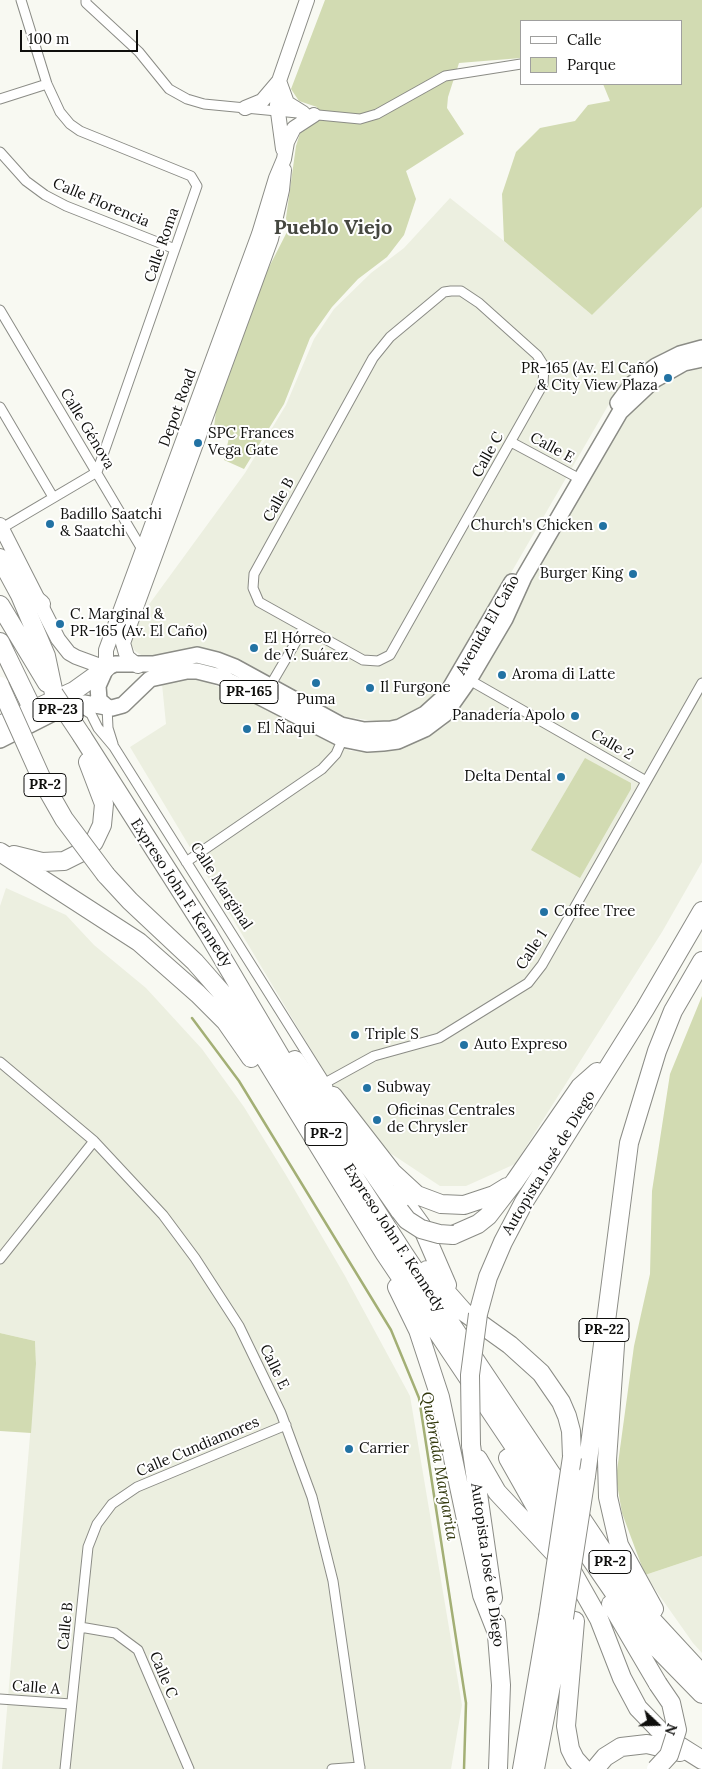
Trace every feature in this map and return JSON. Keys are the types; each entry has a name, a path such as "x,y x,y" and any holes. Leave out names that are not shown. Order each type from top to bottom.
{"highway":[{"path":"0,551 10,562 31,596 41,604"},
{"path":"0,558 20,595 46,656 54,694"},
{"name":"Expreso John F. Kennedy","path":"0,606 258,1016 324,1130 404,1254 511,1410 584,1524 642,1609 674,1647 702,1674"},
{"path":"0,642 33,710"},
{"path":"3,733 33,710 74,691 106,668"},
{"name":"Expreso John F. Kennedy","path":"0,686 44,784 64,819 106,875 130,901 195,962 226,997 385,1254 494,1418 606,1582 657,1648 702,1694"},
{"path":"0,848 26,860 42,862 64,861 84,851 94,842 99,833 104,815 104,804 86,757 82,736"},
{"path":"0,852 139,942 209,1005 242,1043 276,1093 298,1114"},
{"path":"0,864 61,901 108,921"},
{"name":"Autopista José de Diego","path":"498,1769 501,1684 497,1633 471,1445 470,1375 478,1314 488,1277 503,1242 524,1202 645,1009 702,911"},
{"name":"PR-22","path":"536,1769 578,1530 622,1183 629,1143 657,1051 673,1011 702,961"},
{"path":"258,1016 279,1036 407,1220 421,1229 439,1234 452,1235 478,1224 488,1216 580,1088 614,1057"},
{"path":"258,1016 276,1038 419,1258 452,1300 464,1312 510,1345 541,1373 561,1402 571,1431 572,1457 563,1619 566,1726 570,1749 575,1759 584,1769"},
{"path":"329,1089 392,1172 417,1195 441,1204 464,1205 494,1195 515,1181"},
{"path":"329,1089 383,1173 421,1225 452,1300"},
{"path":"622,1183 626,1246 614,1345 607,1460 608,1497 619,1545 674,1647"},
{"path":"385,1254 396,1285 418,1330 440,1397 482,1595 497,1633"},
{"path":"494,1418 499,1441 599,1619 622,1678 638,1708 668,1738 700,1759"},
{"path":"471,1445 485,1474 497,1492 575,1575"},
{"path":"606,1582 610,1603 671,1703 677,1730 669,1755 656,1769"},
{"path":"522,1769 563,1619"},
{"path":"595,1769 614,1750 635,1744 662,1746 700,1759"},
{"path":"603,1769 619,1752 635,1744"}],"main road":[{"name":"Avenida El Caño","path":"107,707 124,706 150,679 172,673 198,671 221,677 345,733 391,729 412,722 433,708 464,678 617,404 632,384 669,359 702,348"},
{"name":"Avenida El Caño","path":"577,477 620,412 640,392 669,371 684,363 702,359"},
{"name":"Avenida El Caño","path":"106,668 115,664 138,666 190,656 205,656 235,668 270,686 338,724 345,733"},
{"path":"106,668 99,680 98,693 99,700 107,707"},
{"name":"PR-23","path":"3,733 71,704 84,703 107,707"}],"street":[{"name":"Calle Roma","path":"21,0 47,84 60,112 70,124 80,131 191,176 197,186 97,472"},
{"path":"86,0 86,3 139,52 168,89 187,99 204,104 360,119 377,114 445,76 520,64"},
{"path":"245,108 262,101 279,81 307,0"},
{"path":"279,81 287,103 309,114"},
{"name":"Depot Road","path":"106,668 106,650 148,555 271,239 282,190 284,160 278,111 279,81"},
{"path":"0,99 47,84"},
{"path":"284,160 287,142 294,128 309,114"},
{"name":"Calle Florencia","path":"0,152 26,181 45,195 66,206 175,249"},
{"name":"Calle C","path":"383,658 390,655 543,384 544,366 537,355 479,303 461,291 451,291"},
{"name":"Calle B","path":"383,658 378,661 363,660 260,602 253,588 254,574 372,358 390,337 444,292 451,291"},
{"name":"Calle Génova","path":"0,310 148,555"},
{"path":"0,407 53,497"},
{"name":"Calle E","path":"511,442 577,477"},
{"path":"97,472 1,526 58,639 69,653 106,668"},
{"name":"Depot Road","path":"138,666 127,657 123,642 148,555"},
{"path":"270,686 304,628"},
{"name":"Calle 2","path":"464,678 646,781"},
{"name":"Calle 1","path":"329,1089 374,1056 440,1038 528,983 542,965 702,683"},
{"name":"Calle Marginal","path":"71,704 91,714 98,728 114,747 329,1089"},
{"path":"107,707 108,728 114,747"},
{"path":"186,862 322,769 336,754 345,733"},
{"name":"Calle E","path":"0,1062 94,1141 163,1216 195,1258 239,1326 286,1425 312,1497 333,1580 360,1768"},
{"path":"0,1260 94,1141"},
{"name":"Calle Cundiamores","path":"122,1497 137,1488 286,1425"},
{"name":"Calle B","path":"65,1769 88,1547 97,1524 112,1504 122,1497"},
{"name":"Calle C","path":"80,1627 115,1633 138,1650 189,1769"},
{"name":"Calle A","path":"0,1699 71,1704"},
{"path":"332,1769 360,1768"}],"shaded area":[{"path":"450,198 592,315 702,207 702,341 663,352 634,375 609,404 454,671 441,691 423,709 404,719 382,722 346,717 274,678 216,653 192,648 157,656 143,656 135,651 131,644 134,625 245,473 286,405 314,339 334,309 371,273 404,248"},
{"path":"702,367 702,862 662,932 515,1164 466,1186 440,1186 384,1149 335,1090 130,747 166,724 162,684 191,679 207,682 247,699 350,751 378,752 420,740 445,726 474,685 526,582 624,415 647,394 676,376"},
{"path":"6,888 66,915 94,945 146,988 202,1049 244,1107 286,1175 345,1276 410,1396 462,1705 451,1769 2,1769 36,1364 35,1341 0,1333 0,906"},
{"path":"702,1556 702,1653 645,1575"}],"green space":[{"path":"325,0 702,0 702,207 592,315 504,241 502,194 516,152 540,128 575,121 588,105 610,101 603,85 682,85 682,20 520,20 520,58 459,63 448,97 447,108 464,134 406,171 416,199 404,235 387,257 358,279 332,307 310,338 284,404 244,469 224,460 230,433 214,427 216,411 267,271 288,230 286,218 296,146 301,130 315,121 317,107 299,101 291,89"},
{"path":"585,758 631,783 631,789 580,878 531,850"},
{"path":"702,996 702,1556 645,1575 622,1513 616,1478 634,1346 650,1274 652,1191 670,1074"},
{"path":"0,1333 35,1341 36,1364 31,1433 0,1431"}],"waterway":[{"name":"Quebrada Margarita","path":"192,1018 239,1081 391,1330 419,1398 466,1703 464,1769"}],"place":[{"name":"PR-165 (Av. El Caño) & City View Plaza","path":"668,378"},
{"name":"SPC Frances Vega Gate","path":"198,443"},
{"name":"Badillo Saatchi & Saatchi","path":"50,524"},
{"name":"Church's Chicken","path":"603,526"},
{"name":"Burger King","path":"633,574"},
{"name":"C. Marginal & PR-165 (Av. El Caño)","path":"60,624"},
{"name":"El Hórreo de V. Suárez","path":"254,648"},
{"name":"Aroma di Latte","path":"502,675"},
{"name":"Puma","path":"316,683"},
{"name":"Il Furgone","path":"370,688"},
{"name":"Panadería Apolo","path":"575,716"},
{"name":"El Ñaqui","path":"247,729"},
{"name":"Delta Dental","path":"561,777"},
{"name":"Coffee Tree","path":"544,912"},
{"name":"Triple S","path":"355,1035"},
{"name":"Auto Expreso","path":"464,1045"},
{"name":"Subway","path":"367,1088"},
{"name":"Oficinas Centrales de Chrysler","path":"377,1120"},
{"name":"Carrier","path":"349,1449"}],"district":[{"name":"Pueblo Viejo","path":"333,228"}]}
